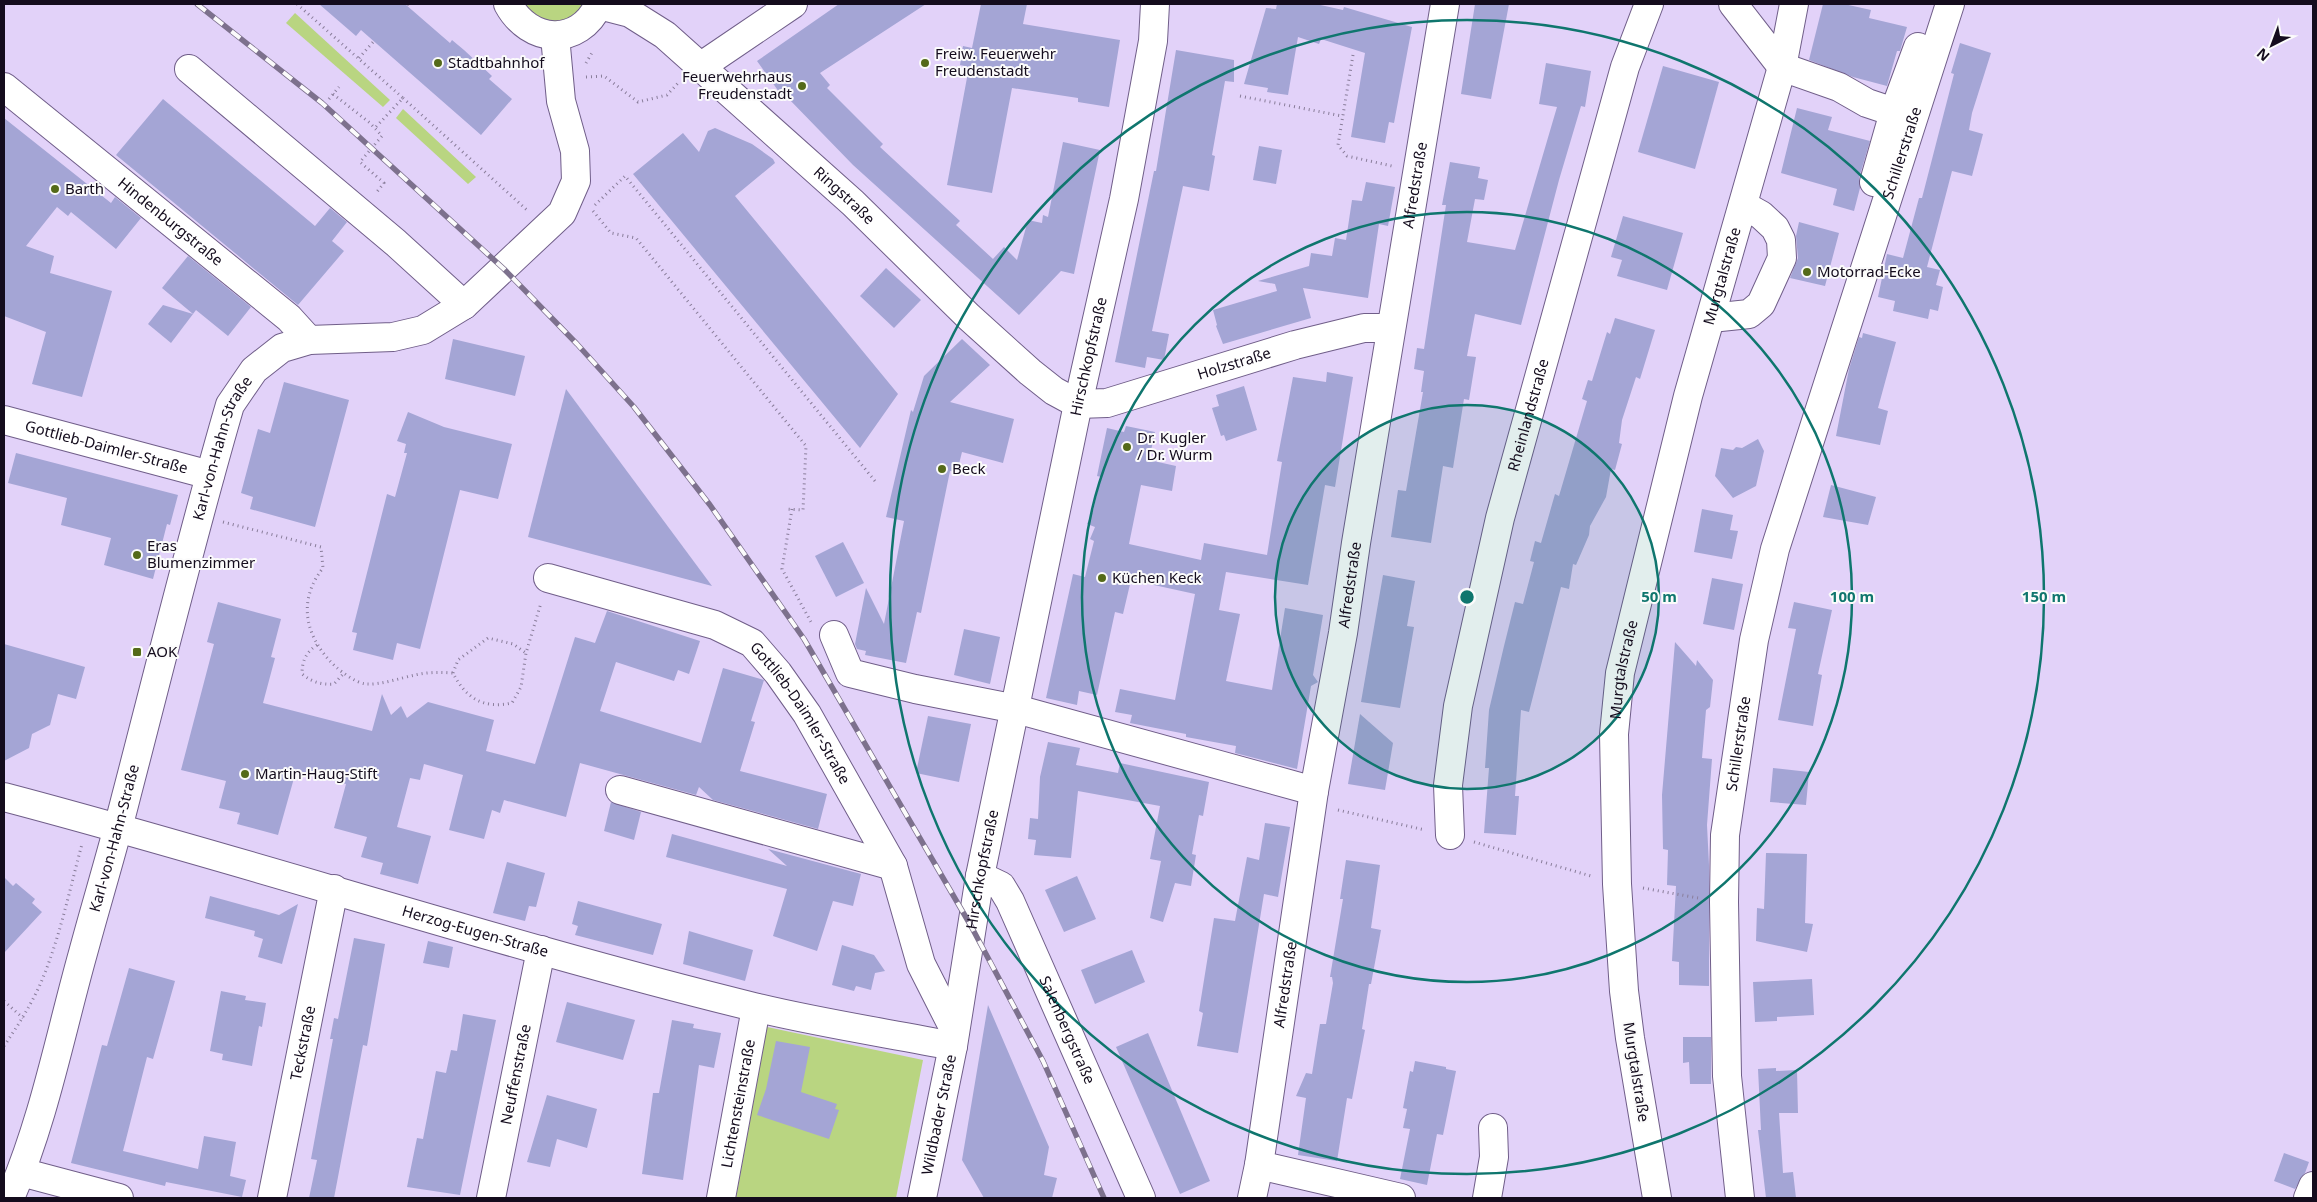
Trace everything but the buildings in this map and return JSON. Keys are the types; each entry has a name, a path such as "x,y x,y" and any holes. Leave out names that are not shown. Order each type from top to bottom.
{"street":[{"path":"508,4 515,16 526,27 540,33 555,36 569,33 581,27 599,5"},
{"path":"700,66 793,4"},
{"name":"Hirschkopfstraße","path":"954,1038 980,876 1078,404 1124,199 1153,41 1155,4"},
{"name":"Alfredstraße","path":"1252,1198 1259,1165 1313,798 1343,633 1356,543 1445,4"},
{"name":"Rheinlandstraße","path":"1450,835 1448,785 1458,706 1500,518 1625,67 1649,4"},
{"path":"1733,4 1782,67 1839,86 1867,103 1894,112"},
{"name":"Murgtalstraße","path":"1657,1198 1624,991 1617,884 1614,734 1620,672 1686,406 1782,67 1794,4"},
{"name":"Schillerstraße","path":"1854,304 1848,277 1894,112 1935,4"},
{"name":"Schillerstraße","path":"1740,1198 1727,1076 1724,902 1725,835 1754,640 1775,549 1950,4"},
{"name":"Ringstraße","path":"599,5 630,13 665,36 853,203 969,317 1030,372 1054,390 1078,404"},
{"name":"Karl-von-Hahn-Straße","path":"10,1198 21,1172 51,1075 230,406 254,370 282,348 309,340 393,337 423,330 464,305 562,213 569,201 576,180 575,151 562,101 568,77 555,36"},
{"path":"189,69 359,212 464,305"},
{"name":"Hindenburgstraße","path":"4,87 289,318 309,340"},
{"path":"1711,318 1749,314 1761,304 1782,258 1781,240 1775,228 1761,215 1743,205"},
{"name":"Holzstraße","path":"1078,404 1107,404 1295,345 1364,328 1392,328"},
{"name":"Gottlieb-Daimler-Straße","path":"4,420 210,475"},
{"name":"Gottlieb-Daimler-Straße","path":"548,578 714,625 752,643 778,673 807,714 894,866 921,964 954,1038"},
{"path":"834,635 850,673 915,689 1016,709 1313,798"},
{"path":"620,790 894,866"},
{"name":"Herzog-Eugen-Straße","path":"4,797 89,819 541,950 756,1008 954,1038"},
{"name":"Salenbergstraße","path":"980,876 1001,886 1010,901 1141,1198"},
{"name":"Teckstraße","path":"272,1198 334,889"},
{"name":"Neuffenstraße","path":"491,1198 541,950"},
{"name":"Lichtensteinstraße","path":"721,1198 756,1008"},
{"name":"Wildbader Straße","path":"922,1198 954,1038"},
{"path":"1487,1198 1494,1157 1493,1128"},
{"path":"1259,1165 1401,1198"},
{"path":"21,1172 119,1198"},
{"path":"2308,1198 2313,1186"}],"path":[{"path":"298,4 527,211"},
{"path":"359,58 374,42"},
{"path":"568,77 600,44"},
{"path":"1352,55 1338,145 1347,156 1417,171"},
{"path":"568,77 604,76 638,102 668,95 685,76 700,66"},
{"path":"329,99 339,87"},
{"path":"333,94 370,123 382,136 360,162 384,183 359,212"},
{"path":"1240,96 1342,116"},
{"path":"374,129 403,98"},
{"path":"786,509 803,510 806,446 636,238 611,233 592,209 625,176 875,482"},
{"path":"792,509 782,569 816,630 834,635"},
{"path":"225,514 223,522 321,547 323,568 314,580 306,607 309,628 328,660 344,673 365,684 432,672 454,673"},
{"path":"526,653 513,644 488,638 458,660 454,673 461,688 478,702 500,706 512,703 521,687 526,653 548,578"},
{"path":"318,645 310,650 302,662 302,674 322,685 334,684 344,673"},
{"path":"1313,798 1450,835 1586,875"},
{"path":"4,1046 23,1018 39,986 59,930 89,819"},
{"path":"1617,884 1724,902"},
{"path":"4,1001 23,1018"}],"green space":[{"path":"521,4 585,4 570,19 559,22 537,19"},
{"path":"295,13 390,100 383,107 286,23"},
{"path":"403,109 476,177 468,184 396,118"},
{"path":"767,1027 923,1060 896,1198 736,1198"}],"railway":[{"path":"197,4 322,103 504,269 577,344 634,407 710,505 804,639 971,926 1043,1061 1104,1198"}],"place":[{"name":"Stadtbahnhof","path":"438,63"},
{"name":"Freiw. Feuerwehr Freudenstadt","path":"925,63"},
{"name":"Feuerwehrhaus Freudenstadt","path":"802,86"},
{"name":"Barth","path":"55,189"},
{"name":"Motorrad-Ecke","path":"1807,272"},
{"name":"Dr. Kugler / Dr. Wurm","path":"1127,447"},
{"name":"Beck","path":"942,469"},
{"name":"Eras Blumenzimmer","path":"137,555"},
{"name":"Küchen Keck","path":"1102,578"},
{"name":"AOK","path":"137,652"},
{"name":"Martin-Haug-Stift","path":"245,774"}]}
